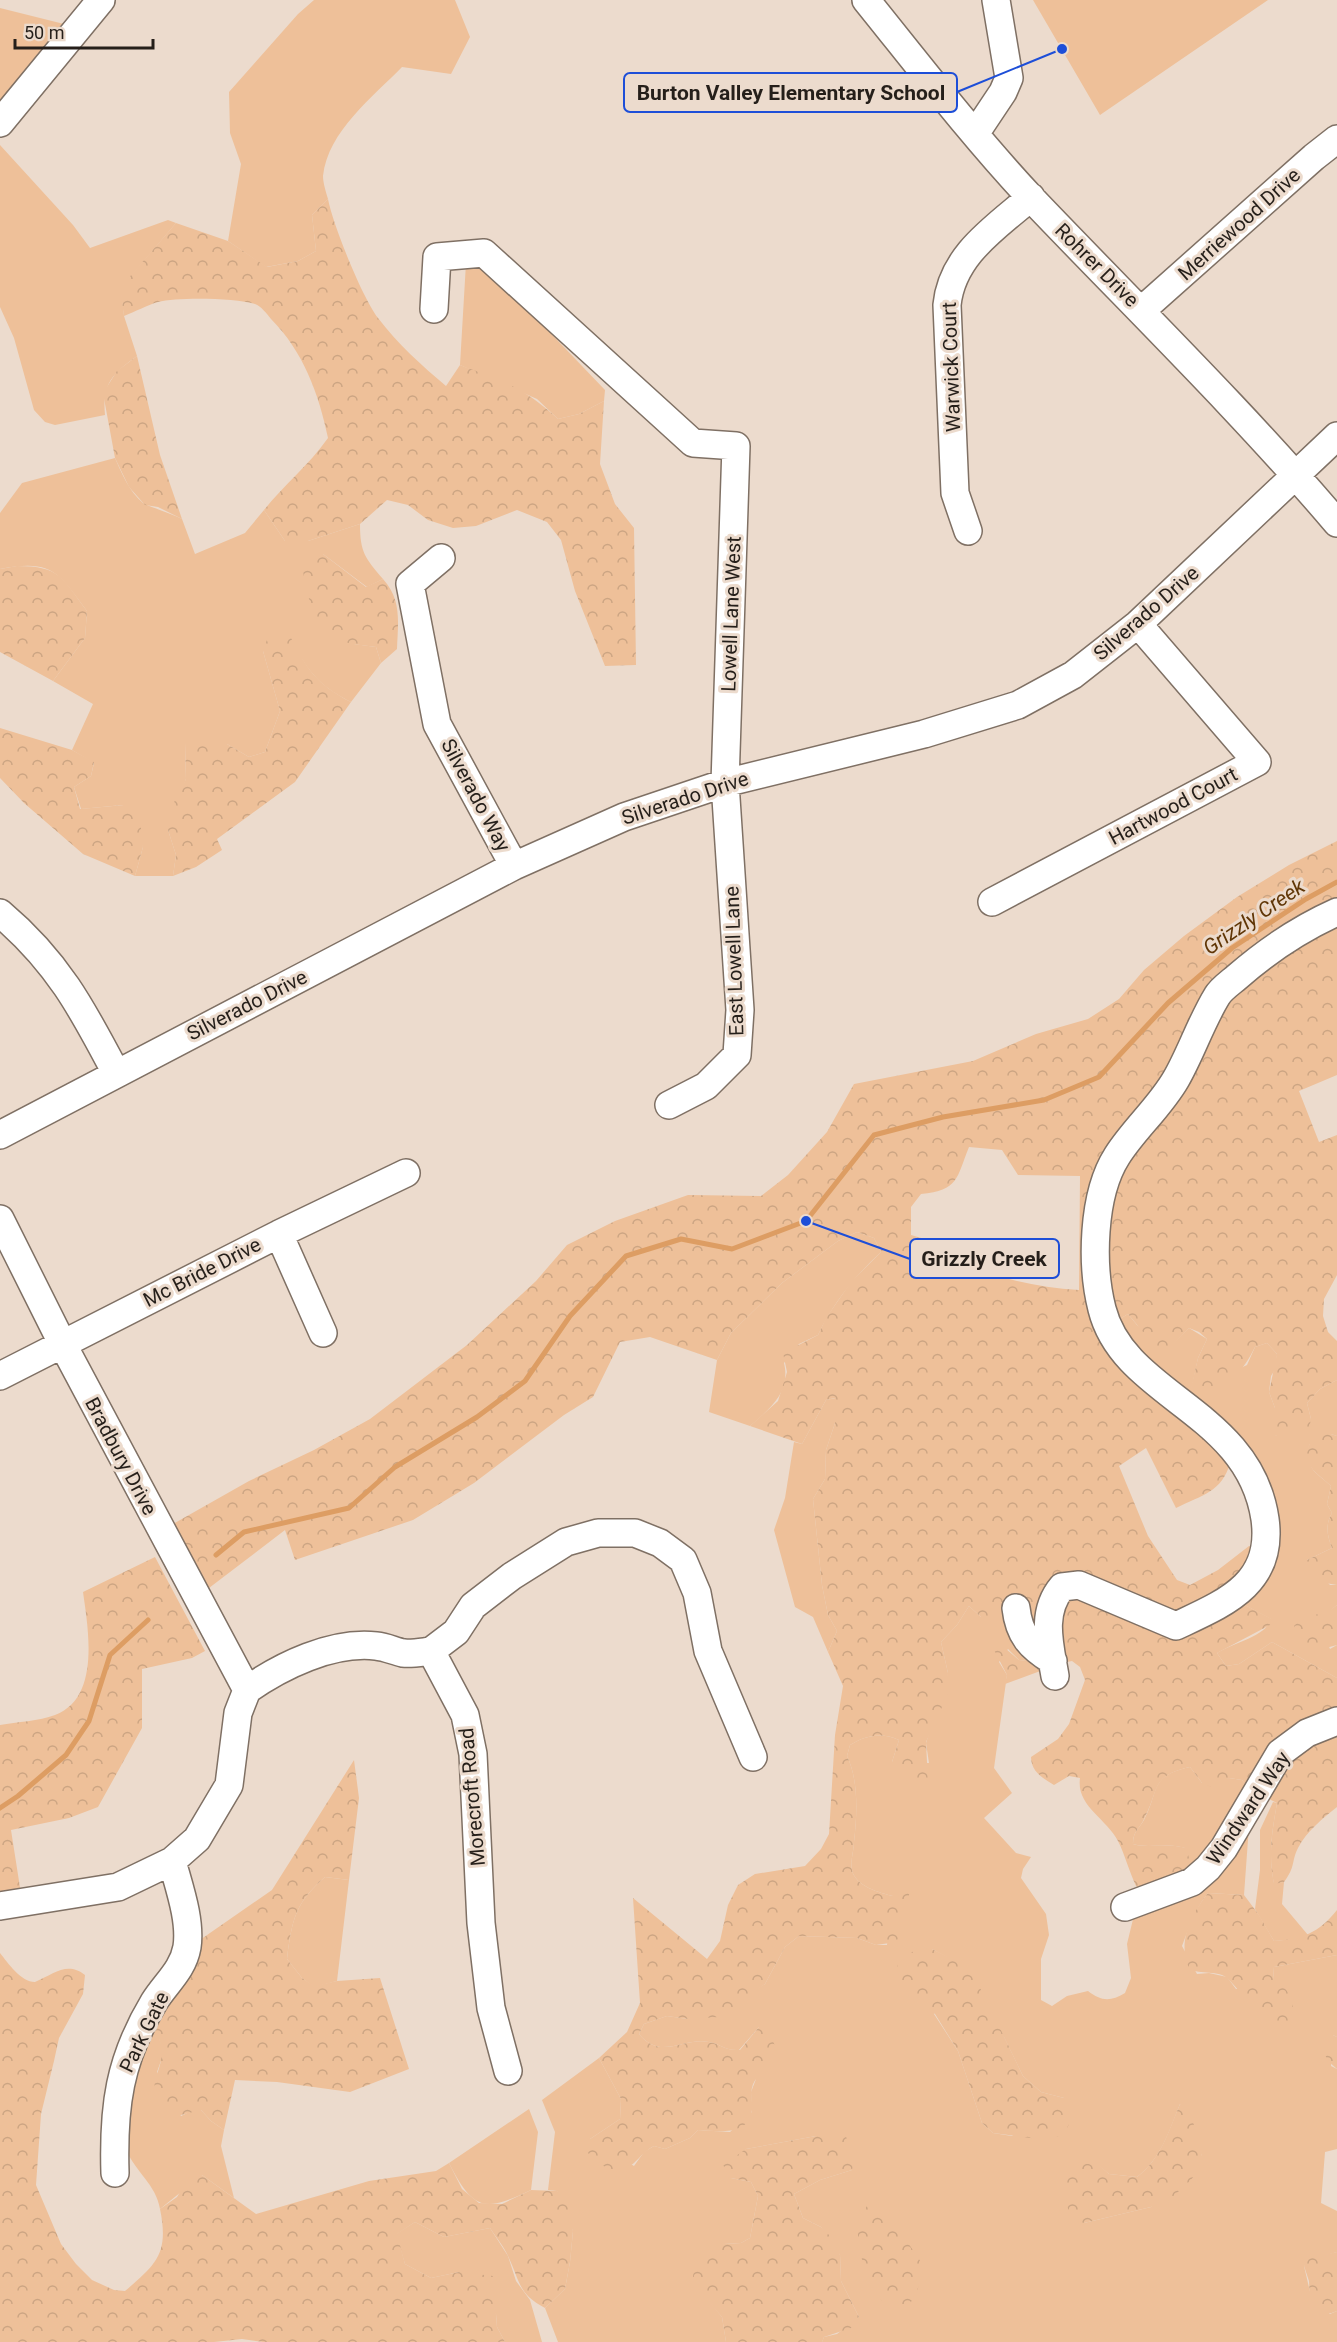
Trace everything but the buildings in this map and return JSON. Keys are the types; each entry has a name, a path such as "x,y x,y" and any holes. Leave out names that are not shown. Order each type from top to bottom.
{"street":[{"path":"0,123 101,0"},
{"name":"Rohrer Drive","path":"866,0 975,134 1031,197 1142,310 1297,476 1337,523"},
{"path":"975,134 1003,92 1009,78 996,0"},
{"name":"Merriewood Drive","path":"1142,310 1314,157 1337,140"},
{"name":"Warwick Court","path":"968,531 955,493 947,305 949,285 956,270 977,244 1031,197"},
{"name":"Lowell Lane West","path":"434,309 437,257 484,253 693,444 736,446 725,783"},
{"name":"Silverado Drive","path":"0,1135 514,866 624,817 725,783 924,734 1018,705 1073,675 1138,624 1337,436"},
{"name":"Silverado Way","path":"441,558 410,584 437,724 514,866"},
{"name":"Hartwood Court","path":"992,902 1257,762 1138,624"},
{"name":"East Lowell Lane","path":"669,1105 706,1086 737,1055 740,1010 725,783"},
{"path":"1016,1608 1022,1634 1033,1649 1054,1669 1048,1632 1052,1600 1062,1587 1079,1585 1176,1626 1240,1593 1259,1566 1266,1530 1263,1504 1243,1460 1209,1423 1131,1360 1102,1311 1095,1265 1098,1213 1103,1186 1115,1158 1175,1081 1218,994 1269,949 1309,924 1337,912"},
{"path":"0,914 27,936 60,974 116,1073"},
{"name":"Mc Bride Drive","path":"0,1376 279,1234 405,1173"},
{"name":"Bradbury Drive","path":"0,1219 62,1343 247,1690"},
{"path":"279,1234 323,1333"},
{"path":"0,1906 118,1887 172,1862 197,1839 230,1785 238,1713 247,1690 271,1673 321,1654 351,1647 377,1646 405,1653 431,1652 456,1632 473,1606 512,1576 566,1542 598,1533 635,1533 660,1543 683,1560 697,1593 708,1651 753,1758"},
{"name":"Morecroft Road","path":"431,1652 465,1715 472,1754 481,1923 491,2008 508,2071"},
{"name":"Windward Way","path":"1125,1907 1192,1882 1208,1868 1224,1848 1280,1753 1307,1732 1337,1721"},
{"name":"Park Gate","path":"114,2173 113,2122 119,2086 128,2056 154,2002 179,1969 187,1946 180,1891 172,1862"}],"green space":[{"path":"314,0 455,0 470,37 451,74 402,67 354,116 333,144 327,160 323,176 328,199 312,215 316,251 298,261 266,267 228,241 241,164 230,133 229,92 298,14"},
{"path":"1033,0 1268,0 1100,115"},
{"path":"0,8 64,24 0,102"},
{"path":"0,145 73,225 90,248 168,220 176,223 121,288 124,316 137,356 121,368 110,381 105,395 105,415 55,425 45,422 34,410 14,338 0,307"},
{"path":"328,199 349,260 371,308 402,345 446,386 460,365 523,392 558,419 579,414 604,401 600,464 615,504 634,528 636,665 605,666 575,591 561,540 547,522 517,510 476,526 453,528 428,520 408,505 387,500 360,524 308,541 285,541 264,510 328,438 320,405 308,374 282,331 262,308 255,304 234,300 167,300 124,316 120,288 176,223 228,241 267,267 298,261 316,251 312,215"},
{"path":"467,246 605,390 604,401 579,414 558,419 537,399 460,365"},
{"path":"137,356 160,455 182,519 158,507 145,505 129,487 115,458 103,393 117,371"},
{"path":"115,458 130,488 143,503 182,519 195,554 245,533 264,510 285,541 308,541 360,524 361,541 365,554 383,579 367,587 323,554 354,644 376,647 381,663 351,702 323,684 302,659 263,651 280,711 265,752 249,757 227,744 185,743 186,779 168,830 176,855 173,876 135,876 143,847 123,805 81,809 74,787 91,776 94,763 72,750 93,704 53,681 85,638 87,611 60,578 52,572 31,566 0,569 0,513 22,483"},
{"path":"323,554 366,587 383,579 389,587 398,612 397,649 381,663 376,647 352,644 335,638 319,622 308,597 303,571"},
{"path":"17,566 43,568 59,576 87,611 85,638 53,681 0,652 0,569"},
{"path":"290,636 314,675 329,689 351,702 295,782 217,839 222,850 196,867 173,876 176,855 168,830 168,814 186,779 185,743 199,734 227,744 249,757 265,752 280,711 263,651 268,637"},
{"path":"0,728 72,750 94,762 91,776 74,787 80,809 124,805 140,819 143,847 135,876 83,854 24,803 0,778"},
{"path":"1337,841 1337,1075 1299,1091 1319,1142 1337,1135 1337,1275 1324,1299 1323,1316 1328,1332 1337,1341 1337,1380 1320,1389 1307,1403 1311,1419 1309,1429 1275,1436 1275,1408 1269,1392 1277,1354 1267,1343 1255,1347 1239,1372 1226,1385 1200,1399 1190,1392 1198,1358 1207,1339 1199,1332 1189,1328 1168,1349 1159,1351 1128,1314 1115,1322 1230,1463 1222,1480 1210,1492 1176,1508 1146,1448 1119,1466 1148,1536 1177,1580 1190,1585 1218,1570 1249,1546 1253,1547 1241,1603 1272,1619 1270,1625 1217,1653 1226,1666 1239,1664 1272,1642 1337,1678 1337,1807 1306,1836 1284,1882 1274,1884 1271,1853 1277,1803 1248,1788 1242,1780 1229,1778 1212,1787 1202,1783 1190,1767 1177,1771 1162,1779 1158,1785 1149,1809 1135,1833 1133,1844 1186,1848 1193,1871 1143,1891 1136,1886 1113,1833 1087,1804 1080,1788 1080,1778 1069,1776 1054,1785 1038,1774 1031,1762 1031,1757 1058,1739 1069,1724 1085,1680 1080,1667 1072,1661 1062,1663 1005,1684 1007,1675 993,1648 998,1642 1019,1660 1034,1662 1038,1614 1005,1617 993,1621 981,1617 969,1606 957,1625 941,1642 948,1673 947,1696 926,1742 928,1782 915,1784 893,1771 892,1762 899,1740 893,1738 880,1735 862,1739 850,1745 847,1756 854,1776 856,1798 851,1863 854,1876 869,1888 888,1895 893,1896 906,1887 910,1891 897,1942 876,1945 857,1938 799,1936 785,1947 765,1984 719,2017 688,2019 667,2016 644,2024 639,2034 655,2046 664,2047 699,2041 735,2050 740,2050 759,2027 773,2041 779,2061 754,2082 752,2110 750,2119 745,2125 722,2131 698,2130 690,2138 665,2149 654,2146 630,2166 617,2172 599,2164 588,2153 590,2139 620,2119 621,2099 599,2058 627,2032 640,2003 633,1898 707,1959 720,1941 728,1905 738,1885 755,1874 805,1866 821,1849 829,1834 835,1735 843,1686 828,1652 837,1631 828,1615 822,1585 813,1499 825,1479 826,1450 835,1423 835,1398 826,1400 802,1444 750,1426 778,1401 787,1372 783,1353 818,1335 826,1318 851,1282 881,1252 874,1238 857,1232 838,1241 782,1283 731,1333 717,1360 650,1337 620,1342 593,1397 564,1415 474,1483 413,1520 295,1560 285,1530 209,1588 173,1524 249,1481 314,1450 370,1419 467,1345 536,1281 567,1245 615,1221 688,1195 761,1196 788,1175 827,1132 854,1084 973,1061 1036,1034 1088,1019 1119,999 1144,970 1184,936 1237,897 1289,865","holes":["969,1147 1002,1150 1018,1175 1080,1176 1079,1290 1037,1285 984,1272 963,1263 938,1243 911,1235 911,1207 921,1194 943,1189 954,1181"]},
{"path":"857,1232 874,1238 881,1252 845,1290 818,1335 799,1344 784,1363 784,1383 777,1399 750,1426 709,1412 717,1360 731,1333 782,1283 838,1241"},
{"path":"1128,1314 1137,1325 1168,1348 1189,1328 1207,1339 1198,1358 1191,1391 1247,1365 1255,1347 1267,1343 1277,1354 1276,1368 1271,1376 1269,1392 1275,1408 1275,1436 1311,1419 1307,1403 1320,1389 1337,1380 1337,1436 1331,1434 1309,1445 1309,1460 1313,1469 1331,1486 1327,1504 1332,1513 1328,1522 1328,1530 1332,1548 1307,1560 1330,1585 1337,1585 1337,1605 1326,1614 1316,1615 1330,1649 1337,1645 1337,1678 1272,1642 1239,1664 1226,1666 1217,1653 1256,1635 1268,1625 1271,1619 1241,1603 1273,1498 1272,1488 1266,1476 1129,1344 1115,1322"},
{"path":"836,1398 835,1423 826,1450 825,1479 813,1499 822,1585 828,1615 837,1631 828,1652 813,1617 795,1607 774,1530 785,1498 794,1442 802,1444 826,1400"},
{"path":"1315,1435 1337,1436 1337,1585 1308,1580 1304,1569 1307,1560 1332,1548 1328,1522 1332,1513 1327,1504 1331,1486 1313,1470 1307,1459 1307,1452"},
{"path":"155,1557 205,1651 192,1658 142,1669 142,1728 98,1807 69,1818 11,1830 24,1913 0,1920 0,1725 49,1717 70,1706 79,1694 88,1661 83,1592"},
{"path":"1337,1605 1337,1645 1311,1652 1298,1639 1294,1626 1305,1618 1326,1612"},
{"path":"969,1606 981,1617 1014,1611 1038,1614 1034,1662 1019,1660 1008,1649 999,1662 1007,1675 994,1768 1012,1793 984,1818 1016,1853 1031,1857 1023,1869 1021,1878 1046,1914 1049,1935 1041,1959 1041,2000 1052,2006 1067,1996 1088,1991 1097,1997 1106,1999 1125,1993 1131,1978 1127,1944 1135,1911 1249,1826 1244,1895 1208,1893 1196,1912 1182,1946 1197,1974 1209,1973 1227,1977 1236,1989 1273,1980 1274,1967 1337,1955 1337,2037 1333,2035 1331,2066 1337,2069 1337,2149 1325,2152 1321,2203 1337,2211 1337,2252 1304,2266 1311,2296 1330,2314 1337,2311 1337,2342 822,2342 824,2337 837,2334 859,2317 841,2281 840,2255 821,2227 803,2218 794,2194 820,2180 852,2170 816,2136 746,2149 731,2178 751,2182 758,2196 750,2238 741,2243 724,2244 709,2301 722,2317 726,2342 558,2342 545,2308 565,2289 573,2231 557,2191 548,2190 555,2132 542,2100 599,2058 621,2099 620,2119 590,2139 634,2166 644,2152 654,2146 665,2149 690,2138 698,2130 730,2132 752,2112 751,2092 756,2079 759,2027 739,2050 699,2041 664,2047 655,2046 639,2034 644,2024 667,2016 688,2019 747,1995 765,1984 785,1947 799,1936 857,1938 876,1945 887,1945 893,1896 875,1891 863,1884 854,1876 852,1870 856,1798 854,1776 847,1756 850,1745 868,1737 880,1735 899,1740 892,1762 929,1763 926,1743 948,1673 941,1642 957,1625","holes":["932,1949 947,1957 1004,2037 1023,2076 1041,2092 1064,2098 1012,2136 993,2133 982,2123 958,2051 934,2014","1180,2104 1202,2156 1151,2207 1084,2223 1098,2165 1109,2174 1137,2177 1158,2153"]},
{"path":"354,1760 359,1798 349,1880 325,1877 307,1895 293,1923 287,1959 302,1978 314,1986 337,1981 380,1978 409,2069 350,2092 277,2082 235,2080 224,2130 201,2110 169,2118 155,2094 154,2085 162,2051 159,2039 147,2032 197,1942 272,1890"},
{"path":"1190,1767 1202,1783 1229,1778 1242,1780 1248,1788 1193,1871 1185,1848 1133,1844 1135,1834 1144,1820 1158,1785 1168,1775"},
{"path":"1273,1802 1277,1803 1272,1834 1272,1873 1274,1883 1284,1882 1282,1904 1308,1935 1299,1939 1274,1941 1255,1909 1260,1870 1260,1830"},
{"path":"325,1877 349,1880 337,1981 314,1987 302,1978 287,1959 293,1923 301,1904"},
{"path":"1208,1893 1244,1895 1274,1941 1293,1939 1309,1933 1324,1924 1337,1910 1337,1955 1274,1967 1273,1980 1287,1991 1293,2005 1294,2017 1286,2023 1275,2021 1259,2013 1224,1976 1198,1972 1189,1968 1185,1939 1191,1919"},
{"path":"917,1948 932,1949 967,1966 984,1995 1023,2076 1041,2092 1064,2098 1073,2116 1063,2136 1038,2139 993,2133 982,2123 958,2051 935,2014 909,1999 893,1984 898,1964"},
{"path":"0,1953 15,1971 30,1981 35,1982 66,1969 72,1969 85,1975 83,1994 59,2038 41,2114 36,2185 61,2244 92,2280 114,2290 125,2291 153,2265 163,2237 160,2209 177,2197 189,2177 202,2175 256,2214 369,2181 436,2171 449,2163 462,2189 479,2203 502,2204 531,2190 557,2191 568,2202 573,2231 565,2289 545,2308 525,2292 506,2253 490,2228 444,2237 415,2222 397,2234 405,2264 431,2278 459,2272 493,2276 497,2327 505,2342 263,2342 242,2339 214,2342 0,2342"},
{"path":"147,2032 159,2038 164,2052 157,2072 181,2116 194,2110 201,2110 224,2130 221,2146 234,2198 202,2175 160,2209 150,2185 130,2157 126,2149 135,2059"},
{"path":"1322,2036 1337,2037 1337,2069 1328,2061 1319,2042"},
{"path":"1180,2104 1191,2114 1202,2156 1202,2167 1188,2183 1170,2199 1151,2207 1084,2223 1072,2219 1064,2190 1068,2178 1078,2163 1099,2165 1109,2174 1137,2177 1158,2153"},
{"path":"529,2109 538,2132 531,2190 502,2202 481,2203 465,2190 449,2163"},
{"path":"816,2136 846,2137 856,2154 852,2170 820,2180 794,2194 803,2218 821,2227 835,2241 840,2255 841,2281 859,2317 851,2328 824,2337 822,2342 726,2342 722,2317 692,2283 695,2263 724,2244 741,2243 750,2238 758,2196 751,2182 731,2178 723,2165 746,2149"},
{"path":"870,2201 885,2209 925,2268 914,2299 905,2307 888,2304 880,2299 865,2271 858,2231 862,2215"},
{"path":"415,2222 444,2237 490,2228 508,2256 516,2281 530,2300 542,2342 505,2342 497,2327 496,2314 459,2272 431,2278 405,2264 396,2234"},
{"path":"1337,2252 1337,2311 1323,2313 1310,2306 1309,2281 1304,2266 1309,2258"}],"waterway":[{"name":"Grizzly Creek","path":"216,1555 244,1532 349,1508 395,1467 477,1417 525,1381 570,1316 626,1256 681,1239 732,1249 806,1221 874,1135 943,1117 1044,1100 1099,1077 1168,1003 1232,948 1306,899 1337,882"},
{"name":"Grizzly Creek","path":"0,1808 18,1796 66,1755 89,1721 110,1655 148,1620"}],"place":[{"name":"Burton Valley Elementary School","path":"1062,49"},
{"name":"Grizzly Creek","path":"806,1221"}]}
